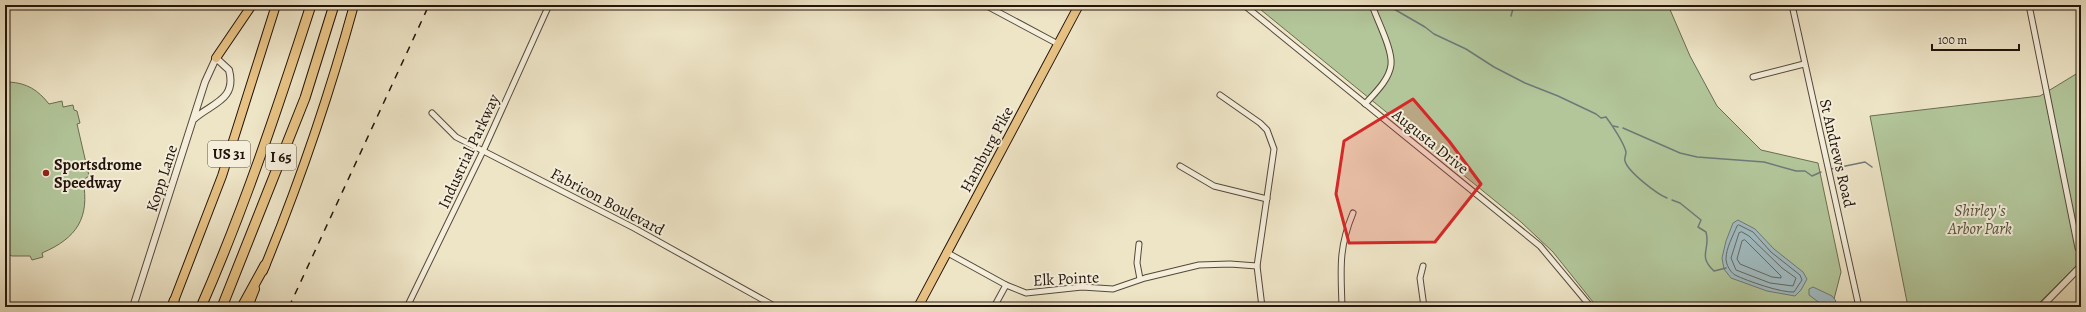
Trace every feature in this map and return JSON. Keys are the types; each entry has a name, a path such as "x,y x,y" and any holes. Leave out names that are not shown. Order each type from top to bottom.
{"highway":[{"name":"I 65","path":"201,307 223,256 263,152 311,5"},
{"name":"I 65","path":"222,307 306,98 334,5"},
{"path":"242,307 265,265"}],"main road":[{"path":"216,58 252,5"},
{"name":"US 31","path":"173,305 222,176 276,5"},
{"path":"248,307 292,201 342,50 354,5"},
{"name":"Hamburg Pike","path":"918,307 1079,5"}],"street":[{"name":"Industrial Parkway","path":"407,307 484,150 549,5"},
{"path":"985,5 1058,44"},
{"name":"Augusta Drive","path":"1244,5 1540,246 1592,307"},
{"path":"1365,104 1385,80 1391,64 1390,54 1372,5"},
{"name":"St Andrews Road","path":"1792,5 1804,64 1832,177 1859,307"},
{"path":"2029,5 2078,248 2081,252"},
{"name":"Kopp Lane","path":"132,307 205,82 216,58"},
{"path":"194,119 204,110 224,99 231,88 229,70 216,58"},
{"path":"1752,77 1804,64"},
{"path":"1220,95 1260,123 1271,139 1274,149 1257,266 1262,307"},
{"name":"Fabricon Boulevard","path":"432,113 456,137 640,231 776,307"},
{"path":"1180,166 1214,186 1267,198"},
{"path":"1342,307 1340,264 1344,238 1353,214"},
{"path":"1139,244 1137,263 1140,279"},
{"name":"Elk Pointe","path":"946,252 1006,285 1026,293 1082,286 1113,289 1140,279 1199,265 1230,264 1257,266"},
{"path":"1423,266 1420,278 1424,307"},
{"path":"2041,307 2081,266"},
{"path":"994,307 1006,285"}],"highlighted area":[{"path":"1413,99 1449,141 1481,184 1435,242 1349,243 1336,194 1344,141"}],"green space":[{"path":"1255,5 1668,5 1690,56 1717,106 1761,150 1818,163 1841,272 1832,307 1597,307 1553,252 1521,222"},
{"name":"Shirley's Arbor Park","path":"2081,71 2081,261 2035,307 1908,307 1870,116 2040,96"},
{"name":"Sportsdrome Speedway","path":"9,82 32,88 49,104 62,101 63,107 73,105 74,110 77,111 80,123 77,124 89,176 83,180 85,193 84,205 82,216 78,225 64,241 42,253 43,257 32,260 30,256 12,256 5,253 5,83"}],"water":[{"path":"1738,220 1755,229 1774,249 1803,272 1807,279 1801,290 1795,296 1767,291 1731,278 1724,269 1722,258 1726,241 1733,223"},
{"path":"1813,287 1832,296 1836,301 1830,307 1821,304 1809,295 1809,289"}],"waterway":[{"path":"1387,5 1425,27 1434,34 1466,49 1494,67 1525,83 1558,96 1596,114 1601,118 1606,117 1618,134 1625,148 1625,160 1627,166 1643,182 1667,198"},
{"path":"1511,16 1514,5"},
{"path":"1613,126 1618,127"},
{"path":"1623,128 1680,153 1697,157 1764,162 1796,171 1805,171 1812,176 1821,172"},
{"path":"1831,169 1865,162 1872,167"},
{"path":"1672,200 1680,203 1701,220 1698,227 1706,232 1707,243 1705,256 1709,265 1714,271 1726,268"}],"railway":[{"path":"289,307 429,5"}],"place":[{"name":"Sportsdrome Speedway","path":"46,173"}]}
